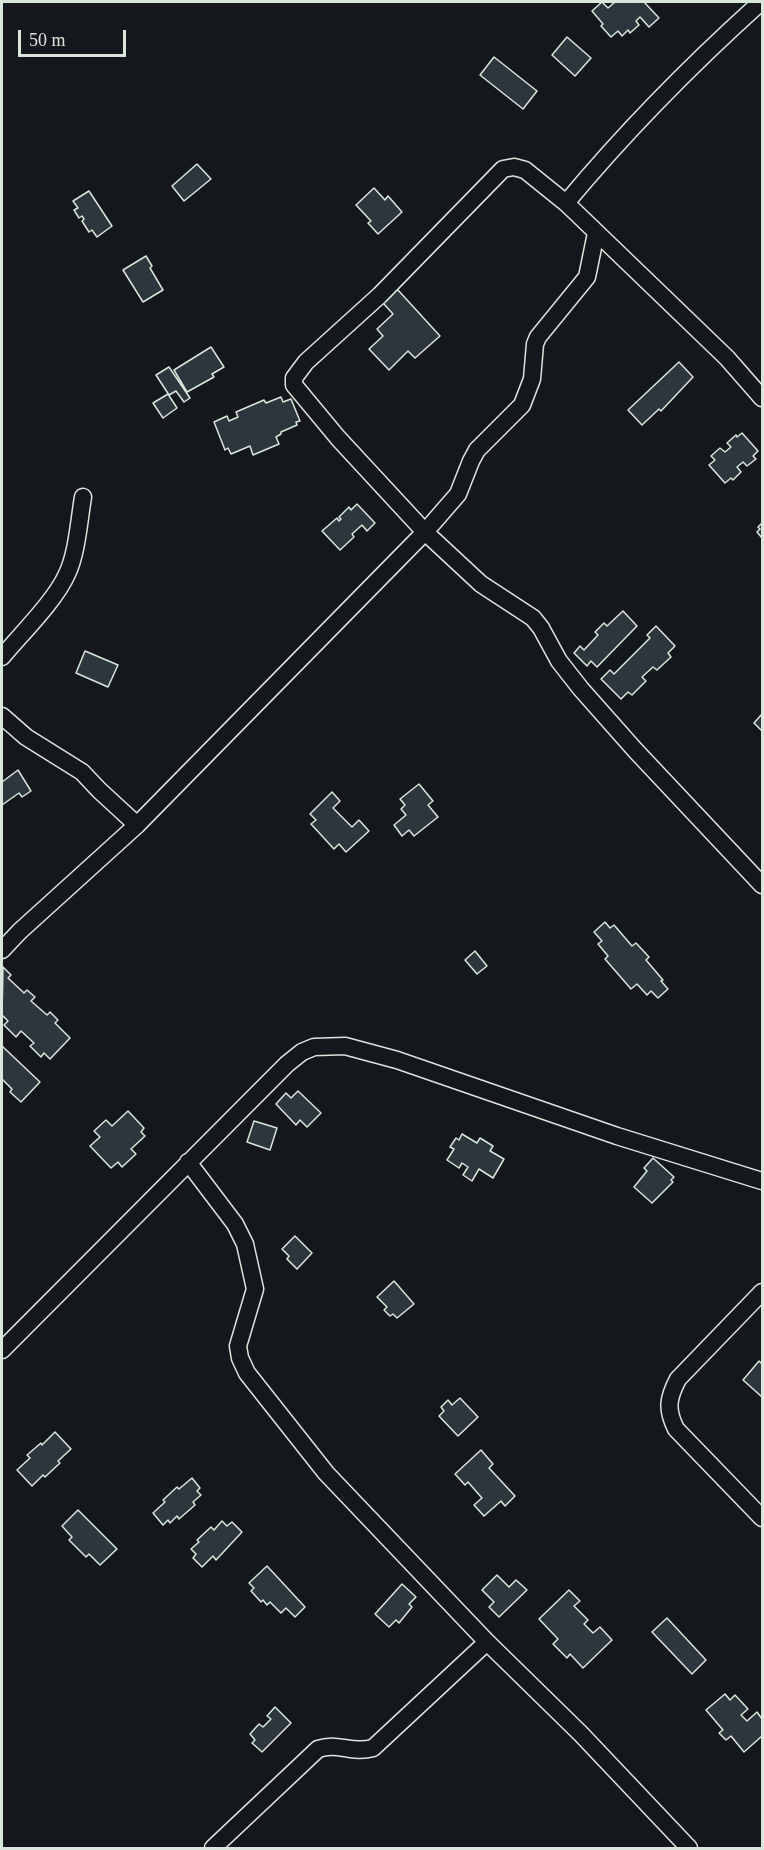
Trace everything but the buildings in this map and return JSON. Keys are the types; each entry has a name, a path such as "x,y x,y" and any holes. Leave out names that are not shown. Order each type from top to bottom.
{"street":[{"path":"566,202 614,146 678,80 762,2"},
{"path":"762,398 727,358 566,202 525,170 514,167 503,169 380,296 306,362 294,378 294,385 299,392 425,532 481,584 533,618 542,628 559,661 581,689 762,885"},
{"path":"2,950 137,825 425,532 458,494 477,450 522,405 529,391 535,344 538,337 587,277 596,233"},
{"path":"2,657 51,599 68,573 83,497"},
{"path":"2,716 26,737 82,772 137,825"},
{"path":"2,1350 287,1064 302,1052 314,1047 345,1046 397,1060 617,1137 762,1181"},
{"path":"188,1162 236,1224 245,1244 255,1289 238,1346 240,1358 247,1373 326,1473 487,1642 581,1734 689,1848"},
{"path":"762,1292 678,1379 669,1405 670,1417 676,1429 762,1518"},
{"path":"213,1848 318,1749 328,1746 362,1751 373,1748 487,1642"}]}
